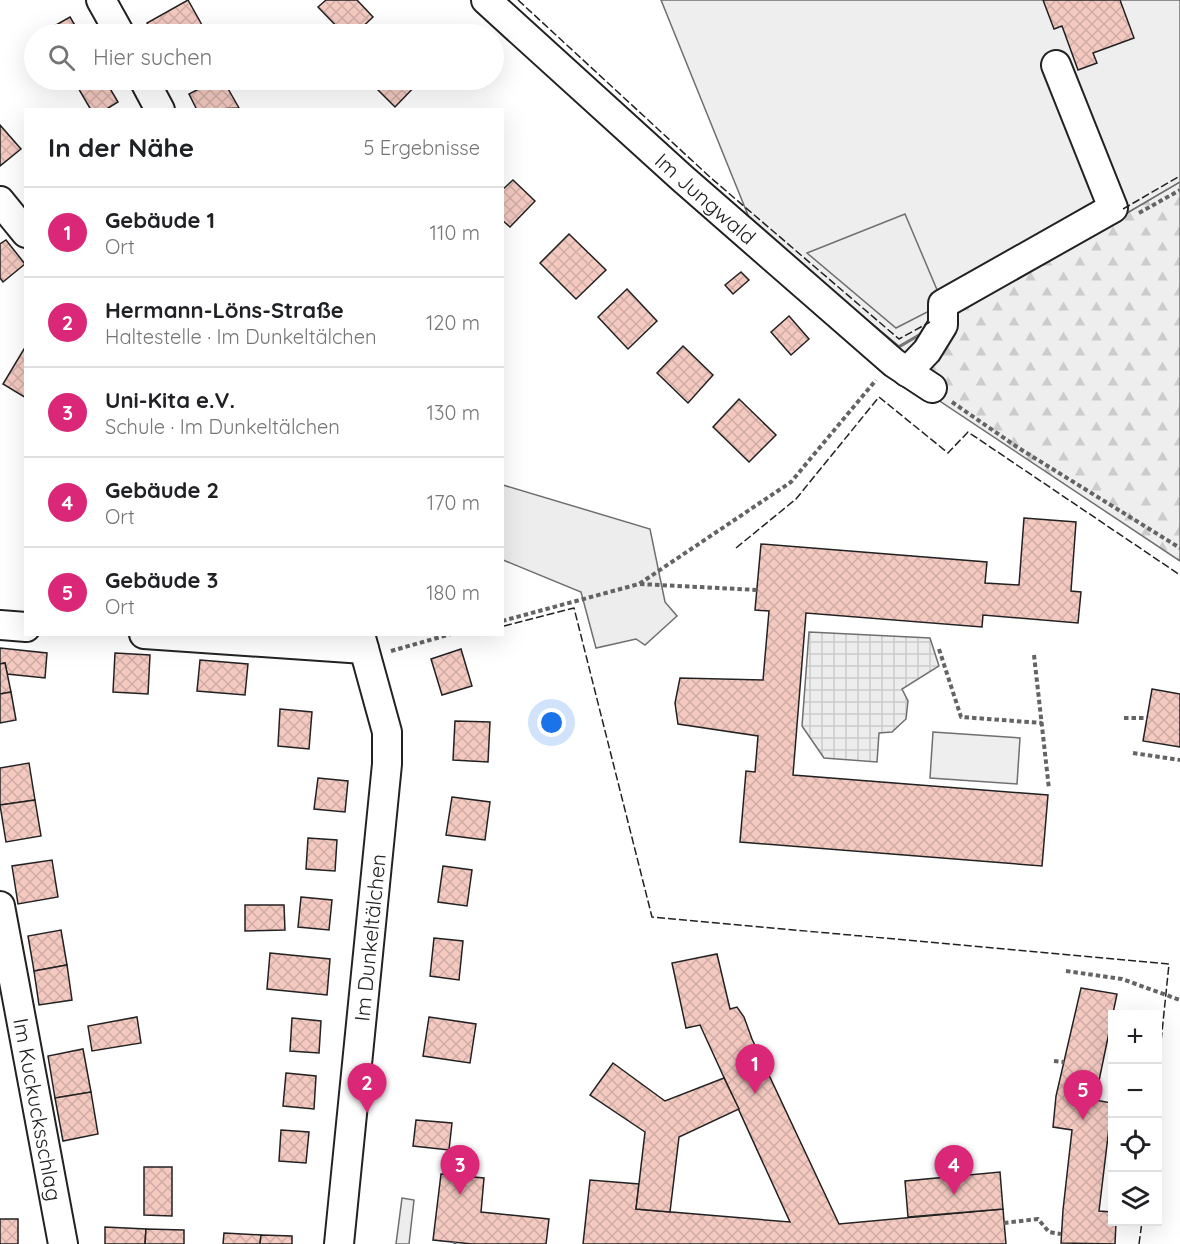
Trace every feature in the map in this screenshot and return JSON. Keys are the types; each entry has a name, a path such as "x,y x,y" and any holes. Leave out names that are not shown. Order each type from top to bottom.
{"street":[{"path":"101,0 114,24"},
{"name":"Im Jungwald","path":"486,0 682,178 894,363 932,388"},
{"path":"907,372 927,351 943,325 943,304 1113,208 1056,65"},
{"path":"149,90 159,108"},
{"path":"0,201 24,231"},
{"path":"0,625 24,627"},
{"path":"198,636 362,642"},
{"name":"Im Dunkeltälchen","path":"339,1244 387,764 387,732 362,642"},
{"name":"Im Kuckucksschlag","path":"0,906 63,1244"}],"path":[{"path":"639,584 792,482 874,382"},
{"path":"932,388 1017,447 1180,548"},
{"path":"504,620 639,584 757,590"},
{"path":"362,642 379,654 444,636"},
{"path":"939,649 961,717 1042,723"},
{"path":"1034,655 1049,789"},
{"path":"1124,718 1147,718"},
{"path":"1133,753 1180,760"},
{"path":"1066,971 1122,979 1180,1000"},
{"path":"1054,1061 1064,1062"},
{"path":"1004,1223 1038,1219 1049,1232 1061,1234"}],"green space":[{"path":"661,0 1180,0 1180,182 899,346 752,225"},
{"path":"1180,182 1180,561 878,360"},
{"path":"933,732 1020,738 1017,784 930,778"}],"shaded area":[{"path":"905,214 943,304 896,328 807,253"},
{"path":"504,485 650,529 665,602 677,616 645,645 636,639 596,648 581,592 504,560"},
{"path":"809,632 930,638 939,666 902,689 908,701 906,719 892,732 879,733 877,762 824,758 802,726"},
{"path":"402,1198 414,1200 409,1244 396,1244"}],"building":[{"path":"188,0 201,24 148,24"},
{"path":"326,0 357,0 373,17 366,24 334,24 318,7"},
{"path":"1043,0 1120,0 1134,38 1093,53 1097,63 1078,70 1062,26 1054,29"},
{"path":"70,17 74,24 58,24"},
{"path":"79,90 111,90 118,102 108,108 90,108"},
{"path":"197,90 229,90 239,108 196,108 189,94"},
{"path":"378,90 411,90 395,107"},
{"path":"0,125 21,149 0,166"},
{"path":"513,180 535,201 510,227 504,222 504,188"},
{"path":"569,234 606,270 576,299 540,263"},
{"path":"6,240 24,263 3,282 0,278 0,244"},
{"path":"741,272 749,280 733,294 725,285"},
{"path":"627,289 657,321 628,349 598,317"},
{"path":"789,316 809,339 791,355 771,332"},
{"path":"683,346 713,375 688,403 657,373"},
{"path":"24,349 24,397 3,384"},
{"path":"739,399 776,435 749,462 713,427"},
{"path":"1024,518 1076,522 1071,591 1081,592 1078,623 983,615 982,627 806,613 793,775 1048,795 1042,866 740,842 746,771 755,772 758,736 678,724 675,703 680,678 763,680 769,611 755,610 761,544 987,562 985,583 1019,585"},
{"path":"0,648 47,653 45,678 7,674 5,663 0,664"},
{"path":"461,649 472,686 442,695 431,659"},
{"path":"115,653 150,655 148,694 113,692"},
{"path":"200,660 248,664 245,695 197,691"},
{"path":"5,663 11,692 0,694 0,664"},
{"path":"1152,689 1180,694 1180,747 1143,741"},
{"path":"11,692 16,720 0,723 0,694"},
{"path":"280,709 312,712 309,749 278,746"},
{"path":"455,721 490,722 488,762 453,760"},
{"path":"29,763 35,800 0,805 0,768"},
{"path":"318,778 348,781 345,812 314,809"},
{"path":"452,797 490,802 485,840 446,835"},
{"path":"35,800 41,836 6,842 0,805"},
{"path":"308,838 337,840 335,871 306,869"},
{"path":"52,860 58,897 18,904 12,866"},
{"path":"443,866 472,870 467,906 438,902"},
{"path":"301,897 332,900 329,930 298,927"},
{"path":"245,905 284,905 285,930 245,931"},
{"path":"61,930 67,965 34,971 28,936"},
{"path":"434,938 463,941 459,980 430,976"},
{"path":"270,953 330,959 327,995 267,989"},
{"path":"717,954 730,1009 737,1007 744,1017 752,1039 839,1224 1003,1209 1006,1244 583,1244 590,1180 639,1184 636,1209 790,1222 700,1025 686,1028 672,963"},
{"path":"67,965 72,1000 39,1005 34,971"},
{"path":"1081,988 1117,994 1114,1010 1108,1010 1108,1037 1095,1100 1108,1102 1108,1136 1099,1211 1108,1212 1108,1226 1116,1226 1115,1244 1061,1243 1072,1130 1053,1127 1056,1096"},
{"path":"137,1017 141,1043 92,1051 88,1026"},
{"path":"429,1017 476,1024 470,1063 423,1056"},
{"path":"292,1018 321,1021 319,1053 290,1051"},
{"path":"83,1049 91,1092 55,1098 48,1056"},
{"path":"613,1063 665,1101 724,1078 739,1109 679,1137 670,1212 636,1209 645,1132 590,1095"},
{"path":"286,1073 316,1076 314,1109 283,1106"},
{"path":"91,1092 98,1134 63,1141 55,1098"},
{"path":"416,1120 452,1123 449,1150 413,1146"},
{"path":"281,1130 309,1132 306,1163 279,1161"},
{"path":"144,1167 172,1167 172,1216 144,1215"},
{"path":"1000,1172 1003,1209 908,1217 905,1181"},
{"path":"441,1174 484,1178 481,1212 549,1219 546,1244 472,1244 433,1240"},
{"path":"0,1219 18,1219 18,1244 0,1244"},
{"path":"105,1227 146,1229 145,1244 105,1244"},
{"path":"146,1229 184,1230 184,1244 145,1244"},
{"path":"224,1233 261,1235 260,1244 223,1244"},
{"path":"261,1235 292,1236 292,1244 260,1244"}],"fence":[{"path":"518,0 711,178 899,339 930,322"},
{"path":"1123,209 1180,176"},
{"path":"736,548 796,499 879,397 948,453 968,432 1180,575"},
{"path":"504,626 574,608 652,917 1169,964 1159,1064"},
{"path":"1139,1244 1141,1226"}],"place":[{"name":"Gebäude 1","path":"755,1094"},
{"name":"Hermann-Löns-Straße","path":"367,1113"},
{"name":"Gebäude 3","path":"1083,1120"},
{"name":"Uni-Kita e.V.","path":"460,1195"},
{"name":"Gebäude 2","path":"954,1195"}]}
